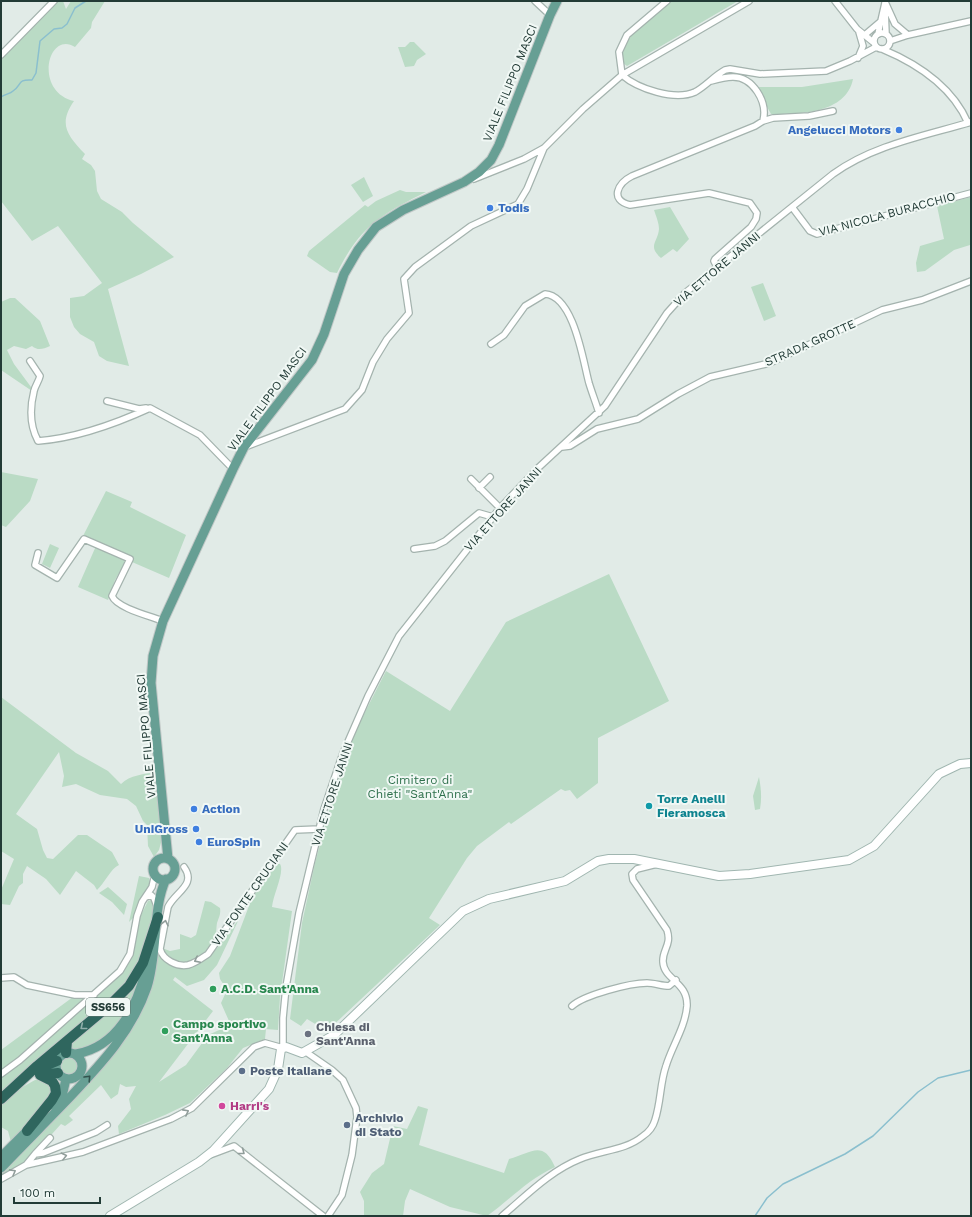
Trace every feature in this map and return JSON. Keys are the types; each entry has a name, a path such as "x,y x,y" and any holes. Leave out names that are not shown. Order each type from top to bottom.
{"highway":[{"name":"SS656","path":"1,1099 28,1074 112,1003 129,986 143,963 158,914"},
{"path":"67,1041 71,1053"},
{"name":"SS656","path":"28,1074 57,1061"},
{"name":"SS656","path":"1,1099 28,1080 40,1075 67,1077"},
{"path":"27,1131 56,1093 55,1086 52,1081 40,1075"}],"main road":[{"name":"VIALE FILIPPO MASCI","path":"163,859 165,841 164,812 151,683 153,656 163,620 244,447 312,360 324,334 344,274 358,250 376,227 403,210 464,182 479,172 491,160 500,145 550,15 557,1"},
{"path":"1,1168 69,1098 106,1057 125,1033 142,999 151,972 160,898 160,877 154,867 163,859 174,864 175,870 173,876 160,877"},
{"path":"69,1098 67,1077 56,1067 57,1061 60,1056 101,1046 114,1034 124,1020 136,996 145,972 158,914"},
{"path":"67,1077 80,1074 83,1067 81,1058 71,1053"},
{"path":"83,1067 106,1057"},
{"path":"1,1157 61,1095 67,1077"}],"street":[{"path":"1,55 54,1"},
{"path":"535,1 550,15"},
{"path":"667,1 627,35 619,52 622,75 631,83 677,96 695,92 718,73 730,69 760,74 826,71 873,52 888,52"},
{"path":"464,182 524,159 544,148 583,109 622,75 749,1"},
{"path":"835,1 861,35 863,44 858,58"},
{"path":"876,45 877,34 885,2"},
{"path":"885,2 887,34 890,43 899,56"},
{"path":"885,2 895,24 908,35"},
{"path":"858,58 876,45 890,43 908,35 971,21"},
{"path":"867,33 880,22"},
{"path":"857,29 867,33 908,35"},
{"path":"857,29 876,45 899,56 945,87 959,103 970,123"},
{"path":"707,83 734,77 744,80 753,86 764,104 764,121"},
{"path":"717,267 714,261 715,259 754,224 756,213 755,207 750,203 710,193 630,205 621,201 618,189 624,179 764,121 809,116 832,111"},
{"name":"VIA ETTORE JANNI","path":"283,1048 283,1018 286,987 299,913 319,829 343,753 368,696 399,636 500,508 538,468 600,413 675,303 717,267 833,174 861,157 884,148 970,123"},
{"path":"244,447 345,410 362,390 373,362 387,339 409,313 404,279 415,267 471,226 518,204 527,189 544,148"},
{"name":"VIA NICOLA BURACCHIO","path":"792,208 810,231 817,234 971,193"},
{"name":"STRADA GROTTE","path":"562,447 570,446 597,429 638,419 678,394 710,377 770,363 882,310 922,300 962,284 971,276"},
{"path":"962,284 971,281"},
{"path":"491,344 504,335 524,306 545,294 554,297 565,309 576,331 590,384 600,413"},
{"path":"30,361 40,376 34,392 31,419 34,433 38,441 52,440 112,424 150,408"},
{"path":"107,401 139,408 150,408 200,435 233,469"},
{"path":"480,488 490,477"},
{"path":"471,479 500,508"},
{"path":"414,549 435,546 445,541 479,513 493,517"},
{"path":"38,553 35,565 57,578 84,539 130,558 112,596 114,601 130,609 163,620"},
{"path":"304,1052 334,1035 463,911 489,899 565,881 598,861 634,859 719,876 734,876 849,860 874,846 939,774 960,764 971,763"},
{"name":"VIA FONTE CRUCIANI","path":"184,867 188,874 188,881 183,890 171,901 168,907 160,945 161,954 172,962 188,965 208,954 295,830 319,829"},
{"path":"502,1216 551,1174 581,1158 611,1152 642,1138 651,1129 655,1120 665,1068 670,1052 680,1034 687,1006 685,993 676,980 667,971 663,962 670,938 667,930 633,880 632,874 637,869 649,867 658,863"},
{"path":"1,1074 20,1060 120,971 130,954 133,945 134,927 142,902 160,877"},
{"path":"146,897 151,895 153,897 158,914"},
{"path":"1,978 14,977 27,984 75,995 94,995"},
{"path":"572,1006 580,1000 630,985 649,983 669,986 676,980"},
{"path":"1,1179 26,1165 83,1152 171,1119 192,1108 254,1047 265,1043 304,1052 332,1070 343,1080 356,1108 357,1117 352,1155 342,1195 328,1216"},
{"path":"208,1156 230,1134 269,1089 278,1069 280,1050 283,1048"},
{"path":"35,1154 43,1153 96,1132 107,1125"},
{"path":"26,1165 50,1138"},
{"path":"110,1216 208,1156 234,1146 323,1216"}],"green space":[{"path":"57,1 63,1 66,9 71,1 105,1 92,22 91,28 75,47 66,44 58,47 52,54 49,64 49,75 53,86 61,95 74,101 66,116 69,135 85,154 82,159 91,165 95,171 97,191 101,199 122,212 174,257 108,289 129,366 107,361 99,356 94,342 80,334 74,327 70,317 70,298 84,296 102,283 58,226 32,241 1,201 1,58"},
{"path":"672,1 738,1 627,66 623,63 623,53 626,44 632,35 647,20"},
{"path":"410,42 414,42 426,54 417,60 414,66 405,67 398,47 405,47"},
{"path":"853,79 849,91 841,99 831,105 820,110 795,113 771,114 756,87 802,87"},
{"path":"364,177 373,196 363,202 351,185"},
{"path":"400,190 406,192 426,192 397,207 374,223 354,244 337,273 330,272 307,256 309,251 365,205 368,207 376,201"},
{"path":"971,197 971,249 970,245 954,250 925,271 917,272 916,263 920,246 944,239 937,206"},
{"path":"670,207 689,239 677,252 673,249 661,258 657,254 654,247 659,229 654,210"},
{"path":"763,283 776,316 764,321 751,287"},
{"path":"10,298 15,298 40,321 50,346 36,349 32,346 26,349 14,346 7,350 14,364 31,387 32,391 1,370 1,302"},
{"path":"1,472 38,479 30,501 6,527 1,525"},
{"path":"106,491 132,502 130,507 186,535 169,578 132,562 134,558 83,536"},
{"path":"50,544 59,548 50,568 42,564"},
{"path":"96,546 127,559 115,580 108,600 78,587"},
{"name":"Cimitero di Chieti \"Sant'Anna\"","path":"609,574 669,701 598,738 598,783 577,799 570,790 565,791 561,789 511,824 509,822 477,846 467,858 429,918 440,925 327,1031 307,1019 301,1026 290,1019 302,923 315,863 343,760 386,671 450,711 506,622"},
{"path":"1,697 76,753 108,771 121,784 142,774 157,772 162,839 159,850 154,857 148,846 147,825 143,821 136,806 127,799 100,795 76,784 62,787 64,776 59,752 16,814 37,829 47,858 53,859 78,835 87,835 112,852 119,865 113,869 97,890 94,885 76,871 60,895 46,879 27,866 23,874 23,883 19,886 10,905 1,904 1,890 14,859 1,851"},
{"path":"759,777 761,805 760,809 755,810 753,796"},
{"path":"276,864 280,864 281,872 272,907 292,911 280,997 278,1030 266,1029 265,1039 243,1048 227,1068 190,1103 119,1134 118,1126 131,1109 129,1099 136,1086 126,1087 120,1084 118,1094 111,1099 101,1085 69,1116 73,1120 65,1126 61,1124 25,1164 1,1177 1,1171 118,1046 158,947 161,954 184,966 210,955 219,946 239,919 217,965 204,980 187,986 175,977 173,980 213,1011 159,1082 186,1065 208,1035 226,1027 229,1021 221,1003 227,990 220,979 219,973 230,956 252,898"},
{"path":"139,876 149,878 151,887 137,914 129,922"},
{"path":"108,887 127,904 124,915 112,902 99,893"},
{"path":"151,900 154,902 154,920 132,980 1,1093 1,1050 73,997 83,998 84,1007 107,986 131,958 135,945 138,921 148,901"},
{"path":"205,901 211,902 220,908 216,933 209,946 197,958 190,961 183,962 168,956 162,948 170,951 180,949 180,934 191,938 196,935"},
{"path":"143,970 133,1000 110,1037 78,1051 62,1049"},
{"path":"66,1058 72,1058 77,1063 75,1072 72,1074 66,1074 61,1069 61,1063"},
{"path":"35,1080 43,1081 50,1086 50,1097 11,1142 8,1131 1,1127 1,1103 19,1089"},
{"path":"418,1106 428,1109 419,1145 504,1173 509,1159 536,1150 546,1153 555,1167 536,1178 487,1216 450,1207 410,1189 405,1201 403,1216 364,1216 364,1201 360,1192 372,1173 384,1164 393,1126 407,1129"}],"waterway":[{"path":"1,97 16,89 22,81 32,80 36,73 40,41 54,29 62,28 67,24 75,8 86,1"},
{"path":"755,1216 767,1198 783,1184 845,1154 873,1136 918,1092 938,1078 971,1070"}],"place":[{"name":"Angelucci Motors","path":"899,130"},
{"name":"Todis","path":"490,208"},
{"name":"Torre Anelli Fieramosca","path":"649,806"},
{"name":"Action","path":"194,809"},
{"name":"UniGross","path":"196,829"},
{"name":"EuroSpin","path":"199,842"},
{"name":"A.C.D. Sant'Anna","path":"213,989"},
{"name":"Campo sportivo Sant'Anna","path":"165,1031"},
{"name":"Chiesa di Sant'Anna","path":"308,1034"},
{"name":"Poste Italiane","path":"242,1071"},
{"name":"Harri's","path":"222,1106"},
{"name":"Archivio di Stato","path":"347,1125"}]}
